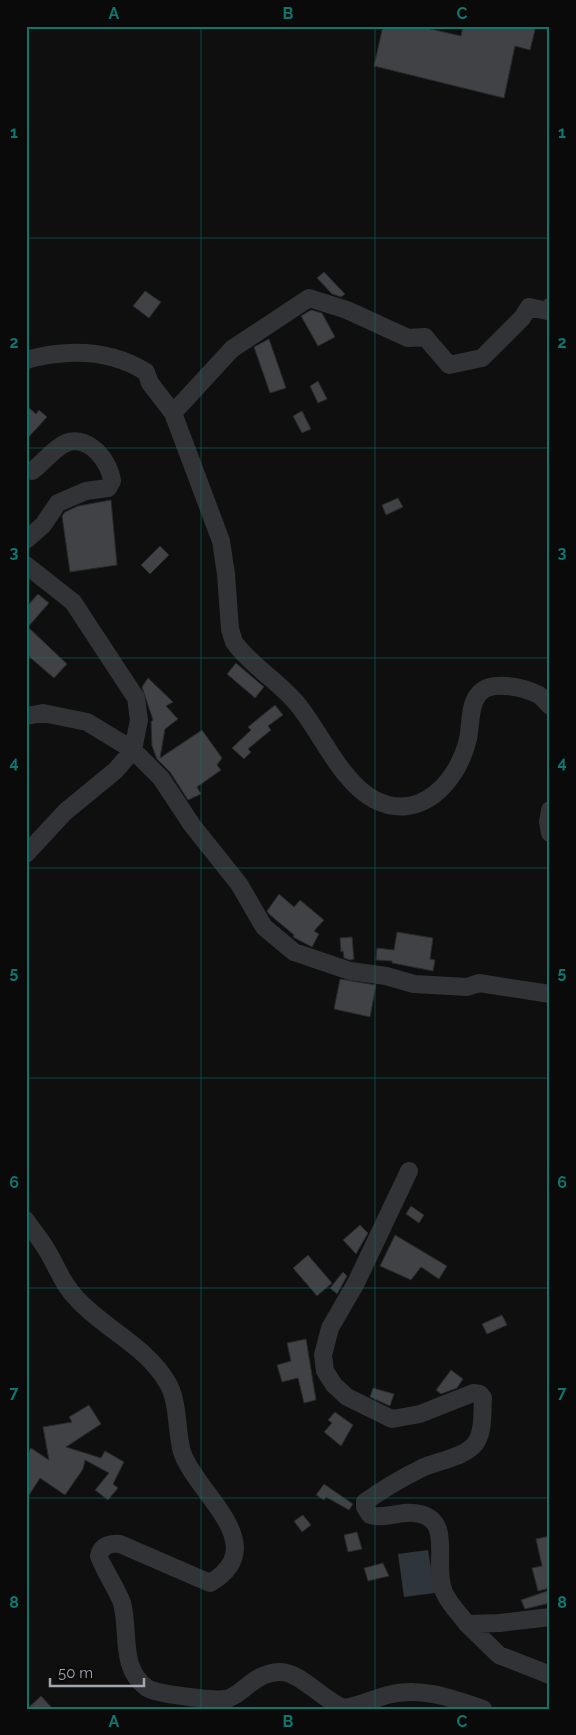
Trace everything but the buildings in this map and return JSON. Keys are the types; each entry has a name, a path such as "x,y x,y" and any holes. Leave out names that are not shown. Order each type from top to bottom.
{"street":[{"path":"173,413 232,350 309,298 347,310 408,338 424,337 449,365 482,358 522,318 529,308 546,311 550,307"},
{"path":"26,360 53,354 84,352 124,361 146,372 150,383 173,413 224,550 230,629 234,642 299,705 339,765 368,796 389,805 410,806 430,798 440,790 461,760 468,739 474,702 478,694 487,688 509,687 527,691 540,696 550,706"},
{"path":"26,540 43,525 58,504 86,491 108,488 112,481 108,465 99,453 86,445 72,442 61,446 32,471"},
{"path":"26,565 73,602 136,698 139,720 134,750 116,770 65,812 26,854"},
{"path":"26,716 43,713 87,722 134,750 161,778 192,825 238,884 264,928 294,952 350,971 386,976 414,984 467,987 479,983 550,994"},
{"path":"550,810 548,822 550,833"},
{"path":"409,1171 356,1283 330,1328 323,1355 325,1371 334,1385 347,1397 392,1418 420,1414 473,1393 480,1394 483,1398 479,1435 474,1445 455,1456 424,1467 389,1485 365,1502 365,1507 370,1515 378,1517 401,1512 420,1514 434,1521 441,1534 438,1561 444,1592 467,1624 499,1655 550,1675"},
{"path":"26,1220 48,1251 68,1290 98,1320 152,1362 168,1383 182,1451 191,1473 222,1513 234,1538 234,1550 229,1567 224,1574 210,1583 120,1544 110,1544 102,1550 99,1556 101,1563 113,1582 122,1605 128,1658 135,1676 148,1689 202,1698 227,1699 259,1676 279,1672 294,1676 328,1701 344,1708 391,1694 409,1691 436,1695 483,1709"},
{"path":"467,1624 500,1623 550,1617"}],"shaded area":[{"path":"428,1550 435,1593 404,1597 398,1554"}]}
